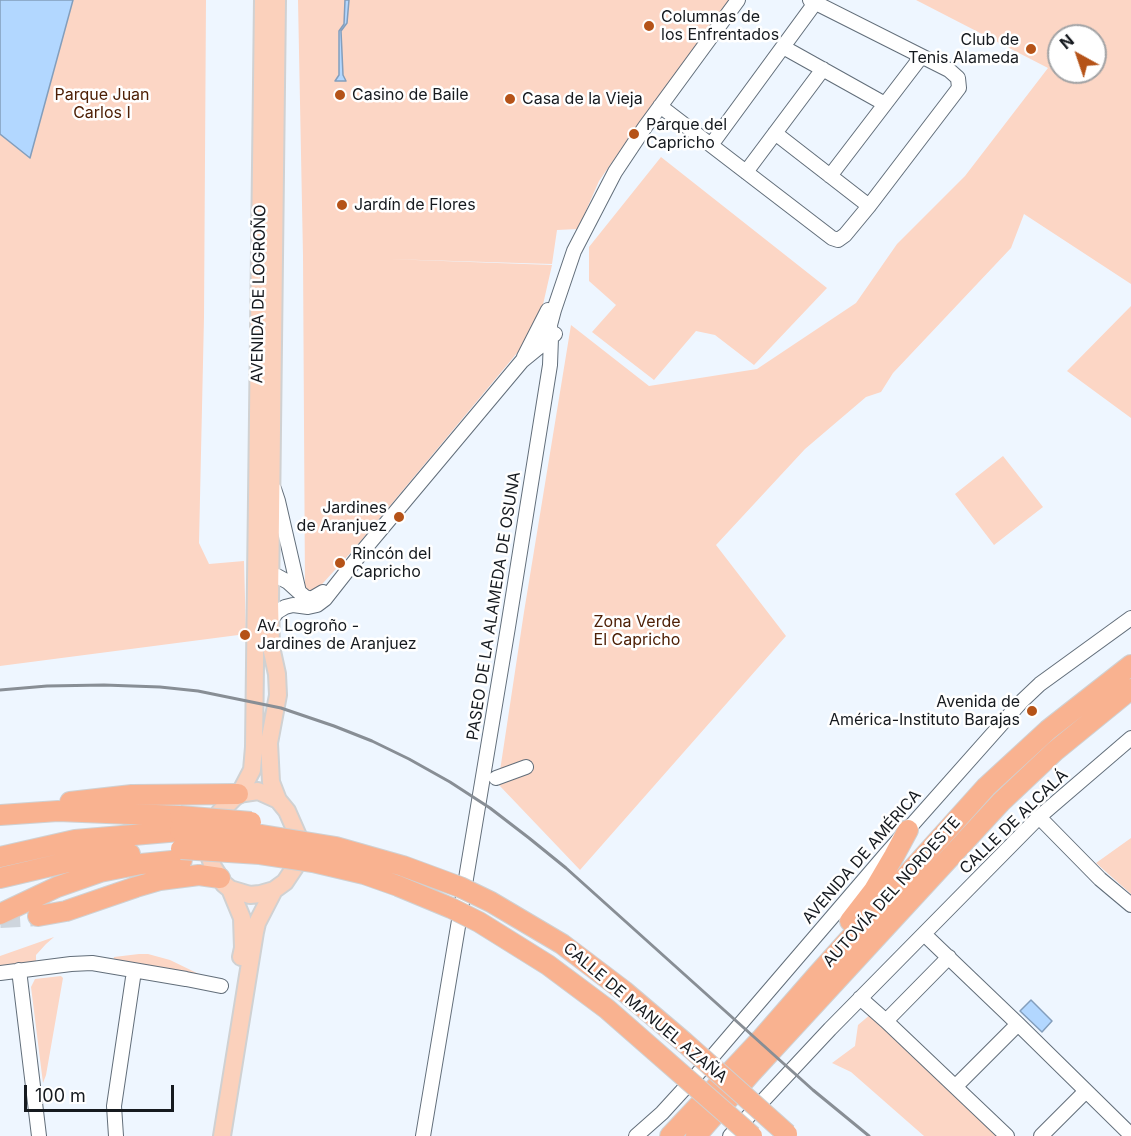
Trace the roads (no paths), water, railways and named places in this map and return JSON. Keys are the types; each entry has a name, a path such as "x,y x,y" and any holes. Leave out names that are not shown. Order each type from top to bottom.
{"highway":[{"name":"AUTOVÍA DEL NORDESTE","path":"670,1136 757,1044 986,787 1048,730 1131,665"},
{"name":"AUTOVÍA DEL NORDESTE","path":"696,1136 854,960 1001,802 1055,751 1131,690"},
{"path":"70,802 132,795 239,794"},
{"path":"0,815 58,811 181,839"},
{"name":"CALLE DE MANUEL AZAÑA","path":"0,878 81,859 263,823 317,835 336,846 403,866 460,887 491,902 562,944 624,991 788,1135"},
{"path":"817,975 840,935 874,890 908,830"},
{"path":"0,914 57,887 100,872 141,864 181,839"},
{"name":"CALLE DE MANUEL AZAÑA","path":"0,857 75,840 181,839 313,862 364,874 451,908 548,964 608,1009 752,1136"},
{"path":"38,916 66,911 160,880 199,875 225,883"}],"main road":[{"name":"AVENIDA DE LOGROÑO","path":"239,794 252,770 254,747 262,0"},
{"name":"AVENIDA DE LOGROÑO","path":"277,0 270,621 271,647 277,674 278,695 269,743 269,767 271,782 278,800"},
{"path":"210,1136 243,948 242,918 225,883 213,867 209,855 208,842 211,827 220,812 239,794 258,791 278,800 287,811 298,836 299,851 295,867 285,882 274,890 250,895 225,883"},
{"path":"222,1136 253,941 257,923 274,890"}],"street":[{"name":"PASEO DE LA ALAMEDA DE OSUNA","path":"423,1136 550,365 550,325 574,251 615,172 738,0"},
{"path":"660,106 832,238 838,240 869,206 960,88 958,78 949,70 813,1 783,47 711,145"},
{"path":"783,47 885,104"},
{"path":"830,176 921,57"},
{"path":"746,171 824,69"},
{"path":"775,133 869,206"},
{"path":"270,621 277,612 285,607 293,605 308,607 325,599 522,361 551,338 560,323 568,280 568,267"},
{"path":"522,361 560,290"},
{"name":"AVENIDA DE LOGROÑO","path":"272,481 299,592"},
{"path":"256,588 263,580 270,576 277,576 288,582 304,597 311,599 321,594 356,559"},
{"name":"AVENIDA DE AMÉRICA","path":"636,1136 662,1113 694,1078 1021,702 1040,684 1131,618"},
{"name":"CALLE DE ALCALÁ","path":"730,1136 860,998 1039,817 1131,738"},
{"path":"496,778 526,767"},
{"path":"1039,817 1100,879 1131,905"},
{"path":"924,934 1131,1135"},
{"path":"886,1021 949,957"},
{"path":"0,973 92,963 221,986"},
{"path":"19,970 39,1136"},
{"path":"116,1136 114,1106 134,971"},
{"path":"860,998 1007,1136"},
{"path":"956,1086 1018,1024"},
{"path":"1041,1136 1086,1091"}],"water":[{"path":"0,0 73,0 30,158 0,134"},
{"path":"345,0 349,0 347,23 341,31 343,75 346,81 335,81 339,75 339,31 344,24"},
{"path":"1031,1000 1052,1021 1042,1032 1020,1011"}],"tunnel":[{"path":"0,918 38,916"}],"railway":[{"path":"0,690 104,685 198,691 281,708 372,741 409,759 490,808 566,868 813,1090 869,1136"}],"place":[{"name":"Columnas de los Enfrentados","path":"649,26"},
{"name":"Club de Tenis Alameda","path":"1031,49"},
{"name":"Casino de Baile","path":"340,95"},
{"name":"Casa de la Vieja","path":"510,99"},
{"name":"Parque del Capricho","path":"634,134"},
{"name":"Jardín de Flores","path":"342,205"},
{"name":"Jardines de Aranjuez","path":"399,517"},
{"name":"Rincón del Capricho","path":"340,563"},
{"name":"Av. Logroño - Jardines de Aranjuez","path":"245,635"},
{"name":"Avenida de América-Instituto Barajas","path":"1032,711"}],"park label":[{"name":"Parque Juan Carlos I","path":"102,104"},
{"name":"Zona Verde El Capricho","path":"637,631"}]}
